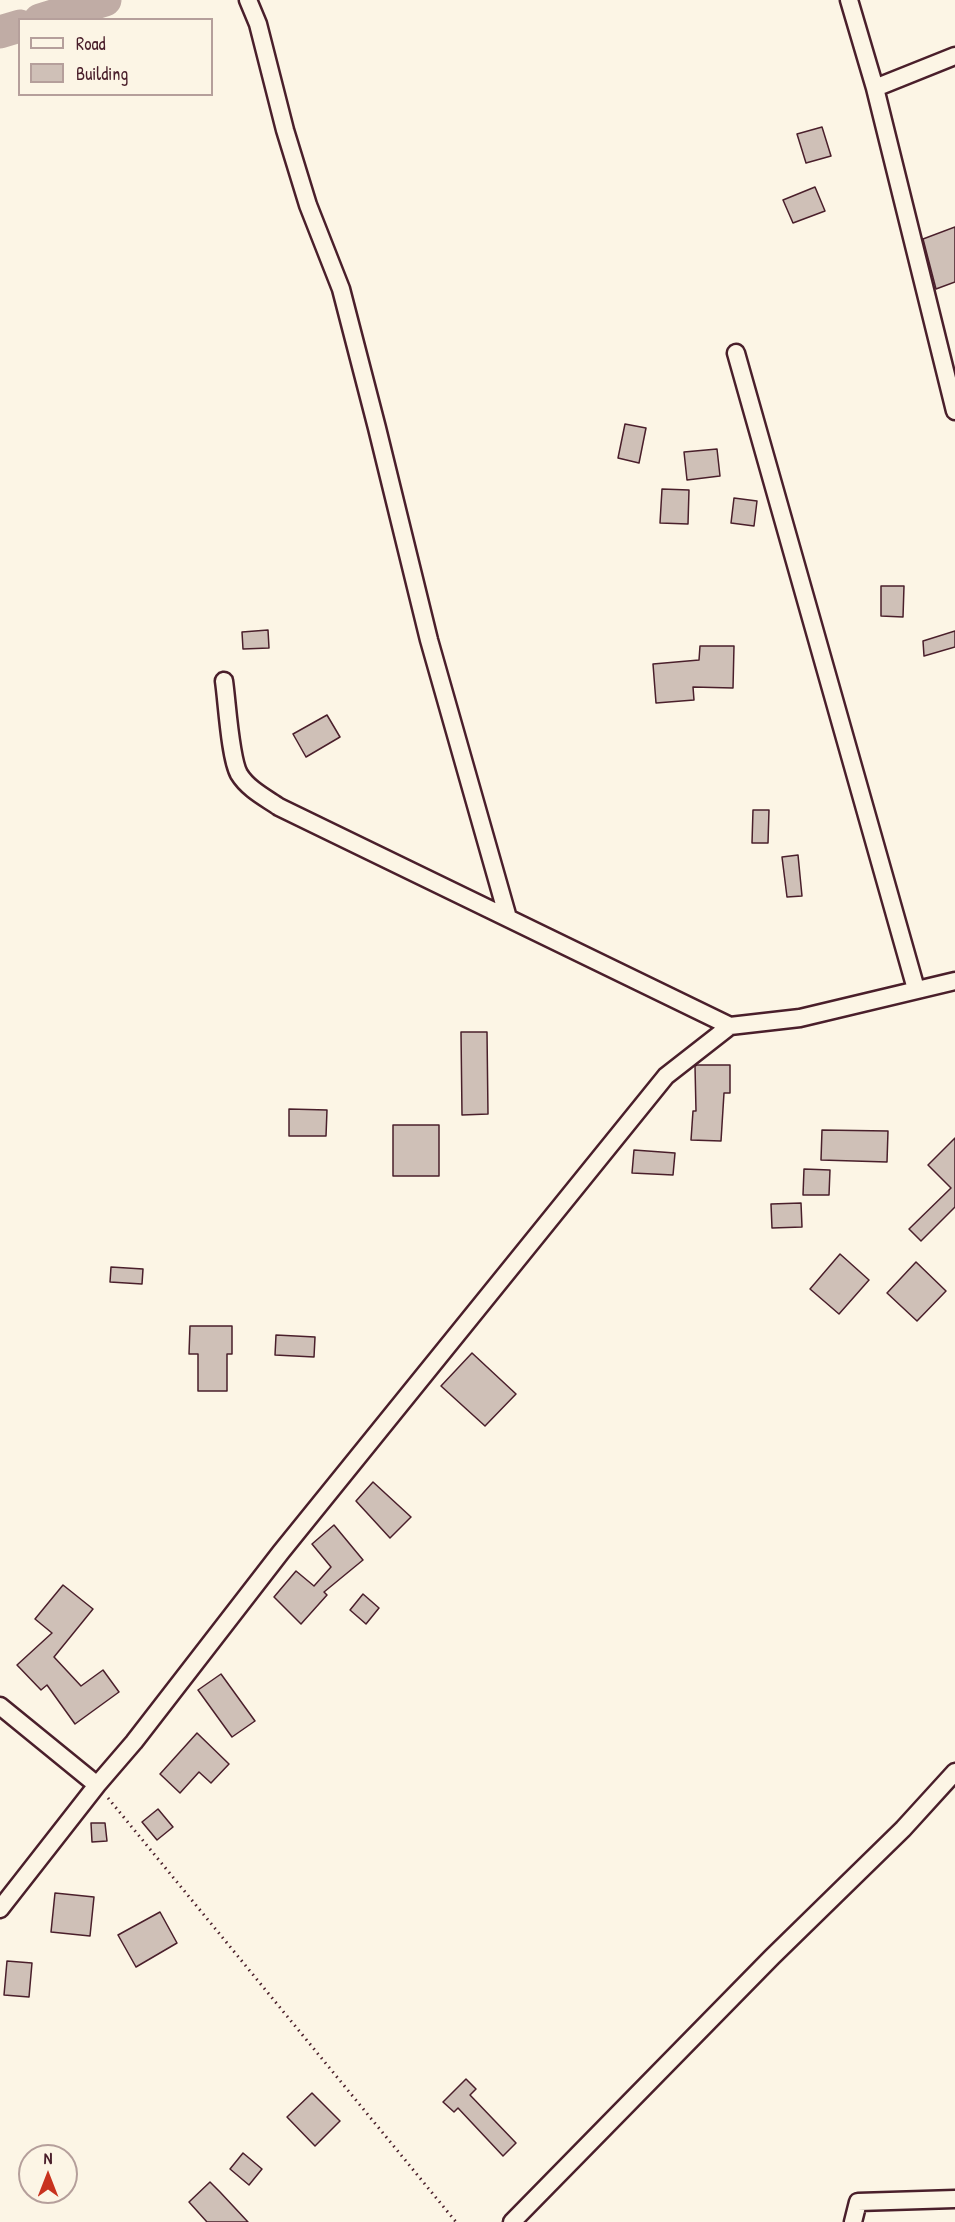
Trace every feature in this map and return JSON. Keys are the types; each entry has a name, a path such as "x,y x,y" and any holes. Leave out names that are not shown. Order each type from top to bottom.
{"street":[{"path":"248,0 258,24 285,130 308,205 340,289 429,640 508,918"},
{"path":"849,0 875,88 955,411"},
{"path":"875,88 955,56"},
{"path":"736,353 916,989"},
{"path":"224,681 234,757 239,774 254,790 279,807 730,1026"},
{"path":"0,1909 97,1785 134,1742 280,1552 540,1231 611,1147 666,1076 730,1026 800,1018 955,981"},
{"path":"0,1706 97,1785"},
{"path":"512,2222 772,1957 903,1829 955,1772"},
{"path":"853,2222 858,2202 955,2199"}],"path":[{"path":"97,1785 456,2222"}],"building":[{"path":"822,127 831,156 806,163 797,134"},
{"path":"815,187 825,211 793,223 783,200"},
{"path":"955,227 955,282 936,289 923,239"},
{"path":"625,424 646,428 639,463 618,458"},
{"path":"717,449 720,476 687,480 684,452"},
{"path":"662,489 689,490 688,524 660,523"},
{"path":"734,498 757,501 754,526 731,523"},
{"path":"881,586 904,586 903,617 881,616"},
{"path":"268,630 269,648 243,649 242,632"},
{"path":"955,631 955,647 924,656 923,641"},
{"path":"700,646 734,646 733,688 693,687 694,700 656,703 653,664 699,660"},
{"path":"327,715 340,737 306,757 293,734"},
{"path":"753,810 769,810 768,843 752,843"},
{"path":"798,855 802,896 787,897 782,857"},
{"path":"461,1032 487,1032 488,1114 462,1115"},
{"path":"730,1065 730,1093 724,1093 721,1141 691,1140 693,1111 696,1111 695,1066"},
{"path":"289,1109 327,1110 326,1136 289,1136"},
{"path":"393,1125 439,1125 439,1176 393,1176"},
{"path":"822,1130 888,1131 887,1162 821,1160"},
{"path":"955,1138 955,1207 921,1241 909,1229 951,1188 928,1165"},
{"path":"634,1150 675,1153 673,1175 632,1173"},
{"path":"804,1169 830,1170 829,1195 803,1195"},
{"path":"801,1203 802,1227 772,1228 771,1204"},
{"path":"840,1254 869,1280 839,1314 810,1289"},
{"path":"916,1262 946,1291 917,1321 887,1293"},
{"path":"111,1267 143,1269 142,1284 110,1282"},
{"path":"190,1326 232,1326 232,1354 227,1354 227,1391 198,1391 198,1354 189,1354"},
{"path":"276,1335 315,1337 314,1357 275,1355"},
{"path":"472,1353 516,1394 485,1426 441,1386"},
{"path":"373,1482 411,1517 390,1538 356,1501"},
{"path":"334,1525 363,1560 324,1592 327,1595 301,1624 274,1597 296,1571 314,1586 331,1567 312,1544"},
{"path":"63,1585 93,1609 54,1657 81,1686 103,1670 119,1692 75,1724 47,1685 41,1690 17,1665 52,1633 35,1619"},
{"path":"363,1594 379,1608 366,1624 350,1610"},
{"path":"221,1674 255,1721 232,1737 198,1690"},
{"path":"197,1733 229,1764 211,1783 199,1772 180,1793 160,1774"},
{"path":"158,1809 173,1827 157,1840 142,1822"},
{"path":"91,1823 105,1823 107,1841 92,1842"},
{"path":"55,1893 94,1897 90,1936 51,1932"},
{"path":"160,1912 177,1943 136,1967 118,1935"},
{"path":"7,1961 32,1963 29,1997 4,1995"},
{"path":"466,2079 476,2089 470,2095 516,2143 503,2156 458,2108 454,2112 443,2102"},
{"path":"312,2093 340,2121 315,2146 287,2117"},
{"path":"243,2153 262,2169 249,2185 230,2169"},
{"path":"210,2182 248,2222 207,2222 189,2202"}],"waterway":[{"path":"46,18 105,0"},
{"path":"0,32 18,27"}]}
